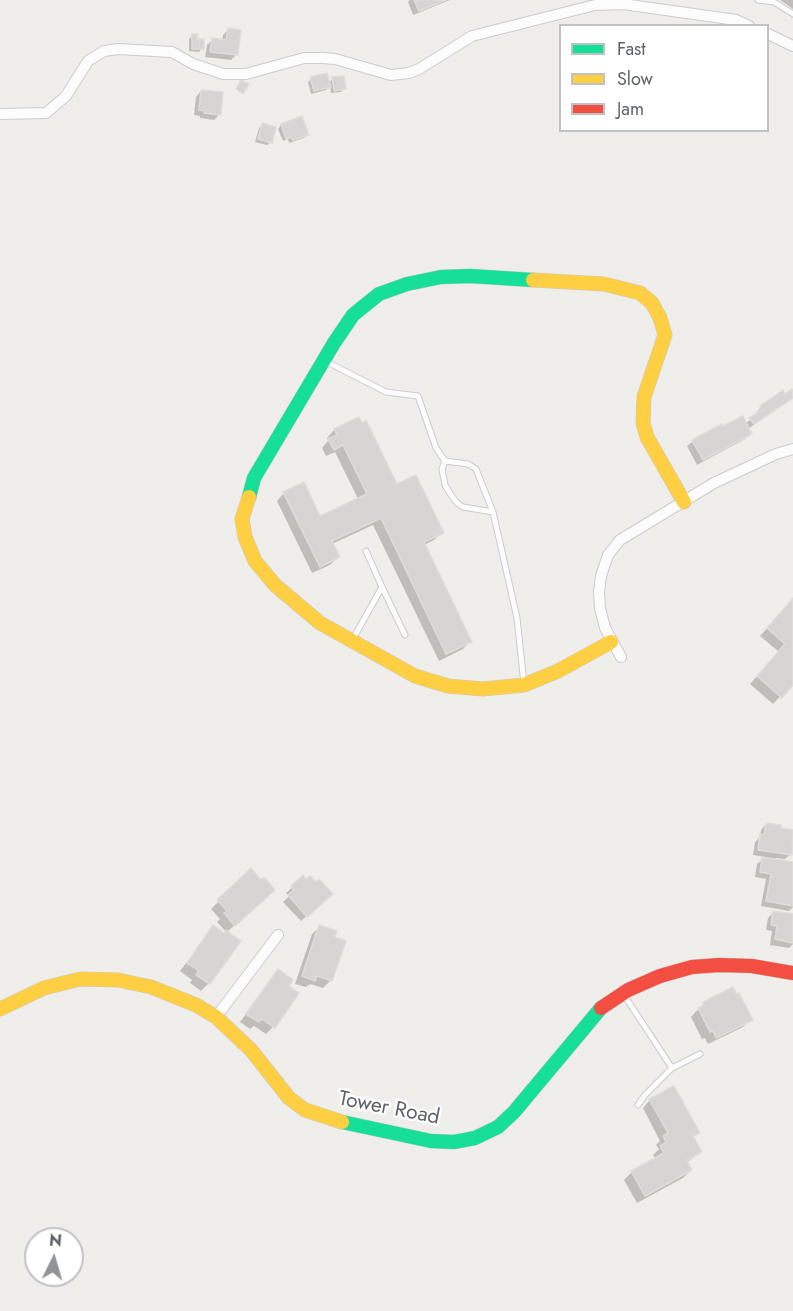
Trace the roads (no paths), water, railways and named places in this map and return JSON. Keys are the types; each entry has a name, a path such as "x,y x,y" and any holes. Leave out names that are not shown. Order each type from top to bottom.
{"street":[{"path":"0,114 46,114 66,96 88,61 104,51 118,49 172,52 193,64 223,74 246,74 303,58 323,58 335,59 392,75 419,69 472,36 596,5 634,6 736,20 745,24"},
{"path":"769,34 793,46"},
{"path":"611,642 558,671 524,685 483,689 448,686 415,676 320,623 275,585 255,561 245,537 242,519 254,478 353,315 379,294 407,284 441,277 470,276 604,284 640,293 652,303 665,335 644,397 643,423 647,437 684,502"},
{"path":"621,657 605,628 599,592 601,576 608,555 621,540 714,483 776,454 793,449"},
{"path":"216,1017 278,935"},
{"name":"Tower Road","path":"0,1009 44,988 80,979 118,980 151,987 196,1005 216,1017 251,1050 289,1098 305,1110 322,1118 371,1129 431,1141 453,1142 475,1138 498,1127 514,1112 600,1009 623,993 660,976 692,967 752,966 793,973"}],"lane":[{"path":"758,0 774,2 793,14"},
{"path":"324,360 386,392 418,396 436,448 445,461 468,464 476,469 494,512 517,618 524,685"},
{"path":"445,461 442,469 445,485 456,503 463,507 494,512"},
{"path":"366,551 405,635"},
{"path":"352,640 382,587"},
{"path":"623,993 672,1068"},
{"path":"638,1105 672,1068 700,1054"}]}
